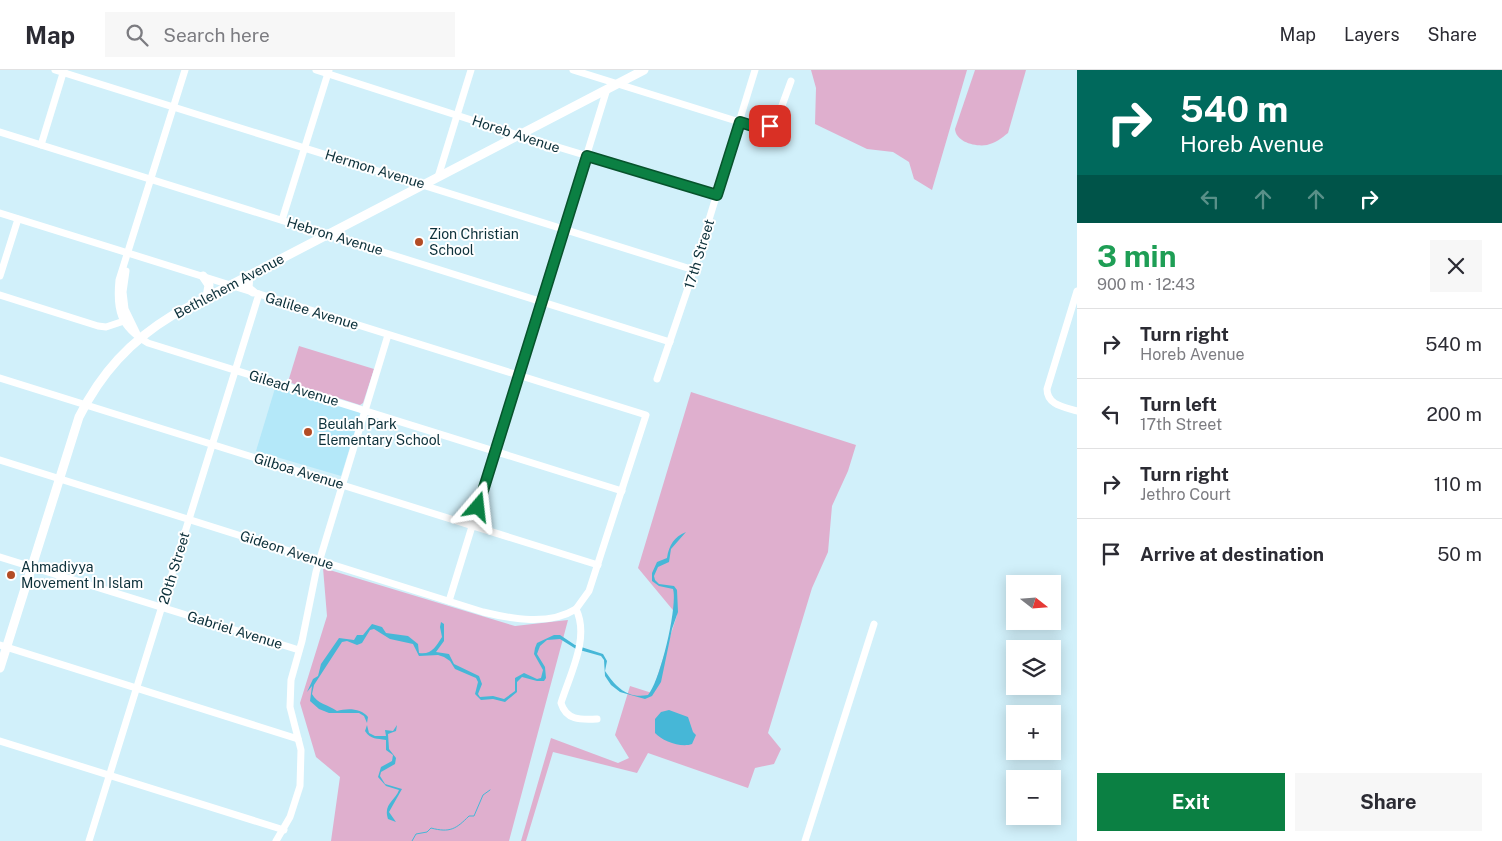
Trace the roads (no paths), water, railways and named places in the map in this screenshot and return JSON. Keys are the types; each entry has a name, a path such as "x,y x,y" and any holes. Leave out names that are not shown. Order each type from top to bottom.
{"main road":[{"name":"Bethlehem Avenue","path":"0,668 3,646 32,566 73,433 85,405 107,370 139,338 173,315 644,70"},
{"path":"249,275 248,288 256,293"},
{"path":"203,276 209,285 207,297"}],"street":[{"name":"Hermon Avenue","path":"55,70 64,71 694,270"},
{"path":"139,338 120,312 118,291 124,263 185,70"},
{"name":"Horeb Avenue","path":"316,70 328,72 518,135 717,195"},
{"path":"438,177 471,70"},
{"path":"573,70 762,129 772,129 779,116 791,81"},
{"name":"17th Street","path":"658,379 694,270 755,70"},
{"path":"41,145 64,71"},
{"path":"282,220 328,72"},
{"path":"448,601 608,89"},
{"name":"Hebron Avenue","path":"0,132 670,342"},
{"name":"Galilee Avenue","path":"0,213 646,415 622,491"},
{"path":"0,276 18,219"},
{"path":"1077,291 1047,389 1047,395 1053,403 1077,411"},
{"name":"20th Street","path":"89,841 235,370 256,293"},
{"path":"0,295 98,326 106,327 126,319"},
{"path":"276,841 284,830 296,802 300,786 300,750 290,707 290,692 299,650 319,561 388,335"},
{"name":"Gilead Avenue","path":"139,338 148,343 622,491"},
{"name":"Gilboa Avenue","path":"0,378 598,565"},
{"name":"Gideon Avenue","path":"0,460 319,561 502,616 530,619 562,616 576,609"},
{"path":"597,719 574,719 564,712 561,703 583,634 576,609 587,597 622,491"},
{"name":"Gabriel Avenue","path":"0,557 299,650"},
{"path":"805,841 874,624"},
{"path":"3,646 298,739"},
{"path":"0,741 284,830"}],"water":[{"path":"686,532 671,549 669,562 658,567 654,576 659,584 674,586 677,590 678,612 672,629 661,682 652,696 645,699 620,692 611,685 605,676 604,660 601,656 576,649 560,639 547,640 540,646 537,654 545,667 546,678 544,681 522,677 517,682 517,692 505,702 493,699 481,700 475,694 478,682 476,678 455,669 450,661 444,657 438,655 419,656 413,644 390,639 374,629 370,630 362,643 357,645 347,641 342,642 314,685 312,694 320,702 337,711 349,709 362,712 368,717 367,723 364,716 359,713 329,713 319,709 310,701 312,686 307,692 313,679 318,676 321,664 339,638 354,640 357,635 363,635 372,624 382,627 386,633 408,636 418,644 419,653 427,653 438,644 442,637 441,622 444,624 444,641 436,652 449,654 454,664 479,676 482,684 478,694 480,697 493,696 504,699 515,691 515,678 524,673 537,679 541,678 543,670 534,654 535,648 537,643 554,635 560,635 575,645 603,654 607,661 605,671 618,687 634,695 648,695 663,660 674,598 673,589 659,586 652,581 652,573 657,562 667,558 673,542 678,536"},
{"path":"669,710 688,717 693,732 696,735 692,744 672,743 662,739 655,733 655,719 661,712"},
{"path":"367,725 369,733 375,736 386,736 385,730 393,731 397,725 396,731 388,734 389,749 396,758 395,764 381,772 380,776 385,784 402,789 389,812 396,822 388,819 387,810 399,790 386,786 378,777 381,767 392,761 393,755 386,750 386,740 374,738 367,734 365,731"}],"waterway":[{"path":"412,841 416,834 427,832 431,828 452,829 469,816 474,816 483,795 490,790"}],"place":[{"name":"Zion Christian School","path":"419,242"},
{"name":"Beulah Park Elementary School","path":"308,432"},
{"name":"Ahmadiyya Movement In Islam","path":"11,575"}]}
